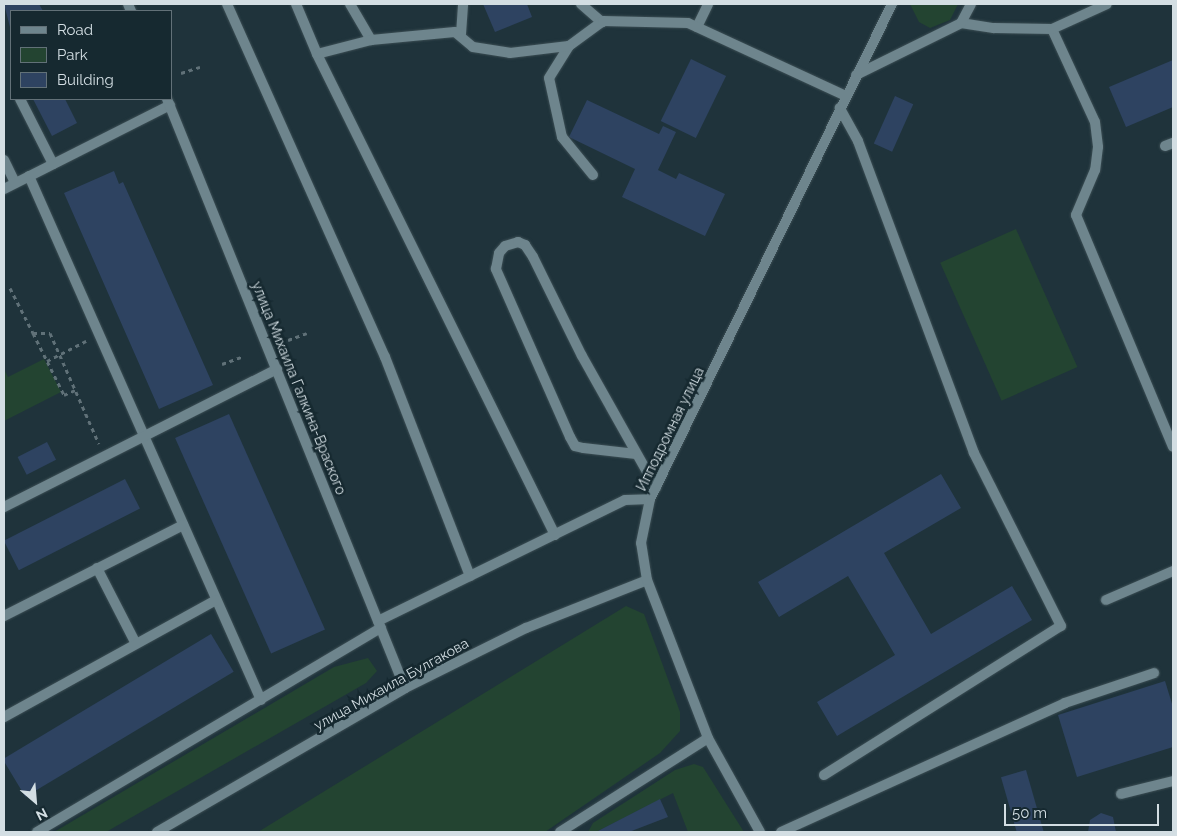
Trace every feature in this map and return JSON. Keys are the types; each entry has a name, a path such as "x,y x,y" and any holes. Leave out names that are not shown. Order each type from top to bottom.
{"street":[{"path":"227,4 385,357 470,576"},
{"path":"296,4 317,54 556,534"},
{"path":"350,4 371,40"},
{"path":"463,4 462,34 473,46 510,53 569,46"},
{"path":"581,4 602,22"},
{"path":"697,27 708,4"},
{"name":"Ипподромная улица","path":"760,832 708,738 647,580 641,543 650,499 892,4"},
{"path":"961,23 971,4"},
{"path":"856,75 961,23 994,28 1052,29 1107,4"},
{"path":"592,175 562,137 549,78 569,46 602,22 688,23 846,96"},
{"path":"1052,29 1094,122 1098,146 1095,170 1076,215 1173,447"},
{"path":"317,54 371,40 462,34"},
{"path":"21,100 53,164"},
{"path":"4,189 169,102"},
{"name":"улица Михаила Галкина-Враского","path":"169,102 405,688"},
{"path":"824,775 1061,626 974,453 858,141 840,108"},
{"path":"4,160 15,183"},
{"path":"29,176 260,700"},
{"path":"636,454 575,446 496,269 499,253 506,246 518,242 525,245 656,488"},
{"path":"4,507 276,369"},
{"path":"37,832 260,700 380,625 470,576 625,500 650,499"},
{"path":"4,616 183,525"},
{"path":"97,568 136,644"},
{"path":"1106,600 1173,571"},
{"name":"улица Михаила Булгакова","path":"157,832 405,688 526,628 647,580"},
{"path":"4,718 216,600"},
{"path":"781,832 1065,703 1154,673"},
{"path":"560,832 708,738"},
{"path":"1122,794 1173,780"}],"path":[{"path":"181,73 200,67"},
{"path":"10,288 64,395 75,390"},
{"path":"33,333 50,333 104,456"},
{"path":"288,340 307,333"},
{"path":"47,361 99,334"},
{"path":"222,364 244,356"}],"green space":[{"path":"910,4 958,4 950,20 930,28 919,22"},
{"path":"1016,229 1077,367 1002,401 940,263"},
{"path":"44,359 61,392 4,421 4,369 8,377"},
{"path":"626,606 644,614 680,712 680,731 660,753 545,832 258,832"},
{"path":"368,658 377,671 366,683 106,832 54,832 334,667"},
{"path":"694,764 703,767 744,832 688,832 673,793 596,832 588,832 593,823 675,770"}],"building":[{"path":"4,4 39,4 42,10 10,10 10,27"},
{"path":"483,4 527,4 532,17 495,32"},
{"path":"691,59 726,76 696,138 661,121"},
{"path":"1173,60 1173,107 1126,127 1109,87"},
{"path":"895,96 913,104 892,152 874,144"},
{"path":"34,100 66,100 77,123 52,136"},
{"path":"587,100 659,134 663,126 676,132 658,170 676,179 679,173 725,194 705,236 622,197 635,169 569,137"},
{"path":"114,171 119,184 123,182 213,385 159,409 64,193"},
{"path":"229,414 325,630 271,654 175,438"},
{"path":"47,442 56,460 27,475 18,457"},
{"path":"941,474 961,508 884,553 931,634 1012,586 1032,620 837,736 817,702 895,655 848,576 779,617 758,582"},
{"path":"125,479 140,508 19,570 4,541"},
{"path":"211,634 234,672 25,797 4,758"},
{"path":"1165,681 1173,707 1173,747 1077,777 1058,715"},
{"path":"1026,770 1044,832 1017,832 1001,777"},
{"path":"660,799 668,817 629,832 596,832"},
{"path":"1101,813 1113,817 1116,832 1088,832 1090,820"}]}
